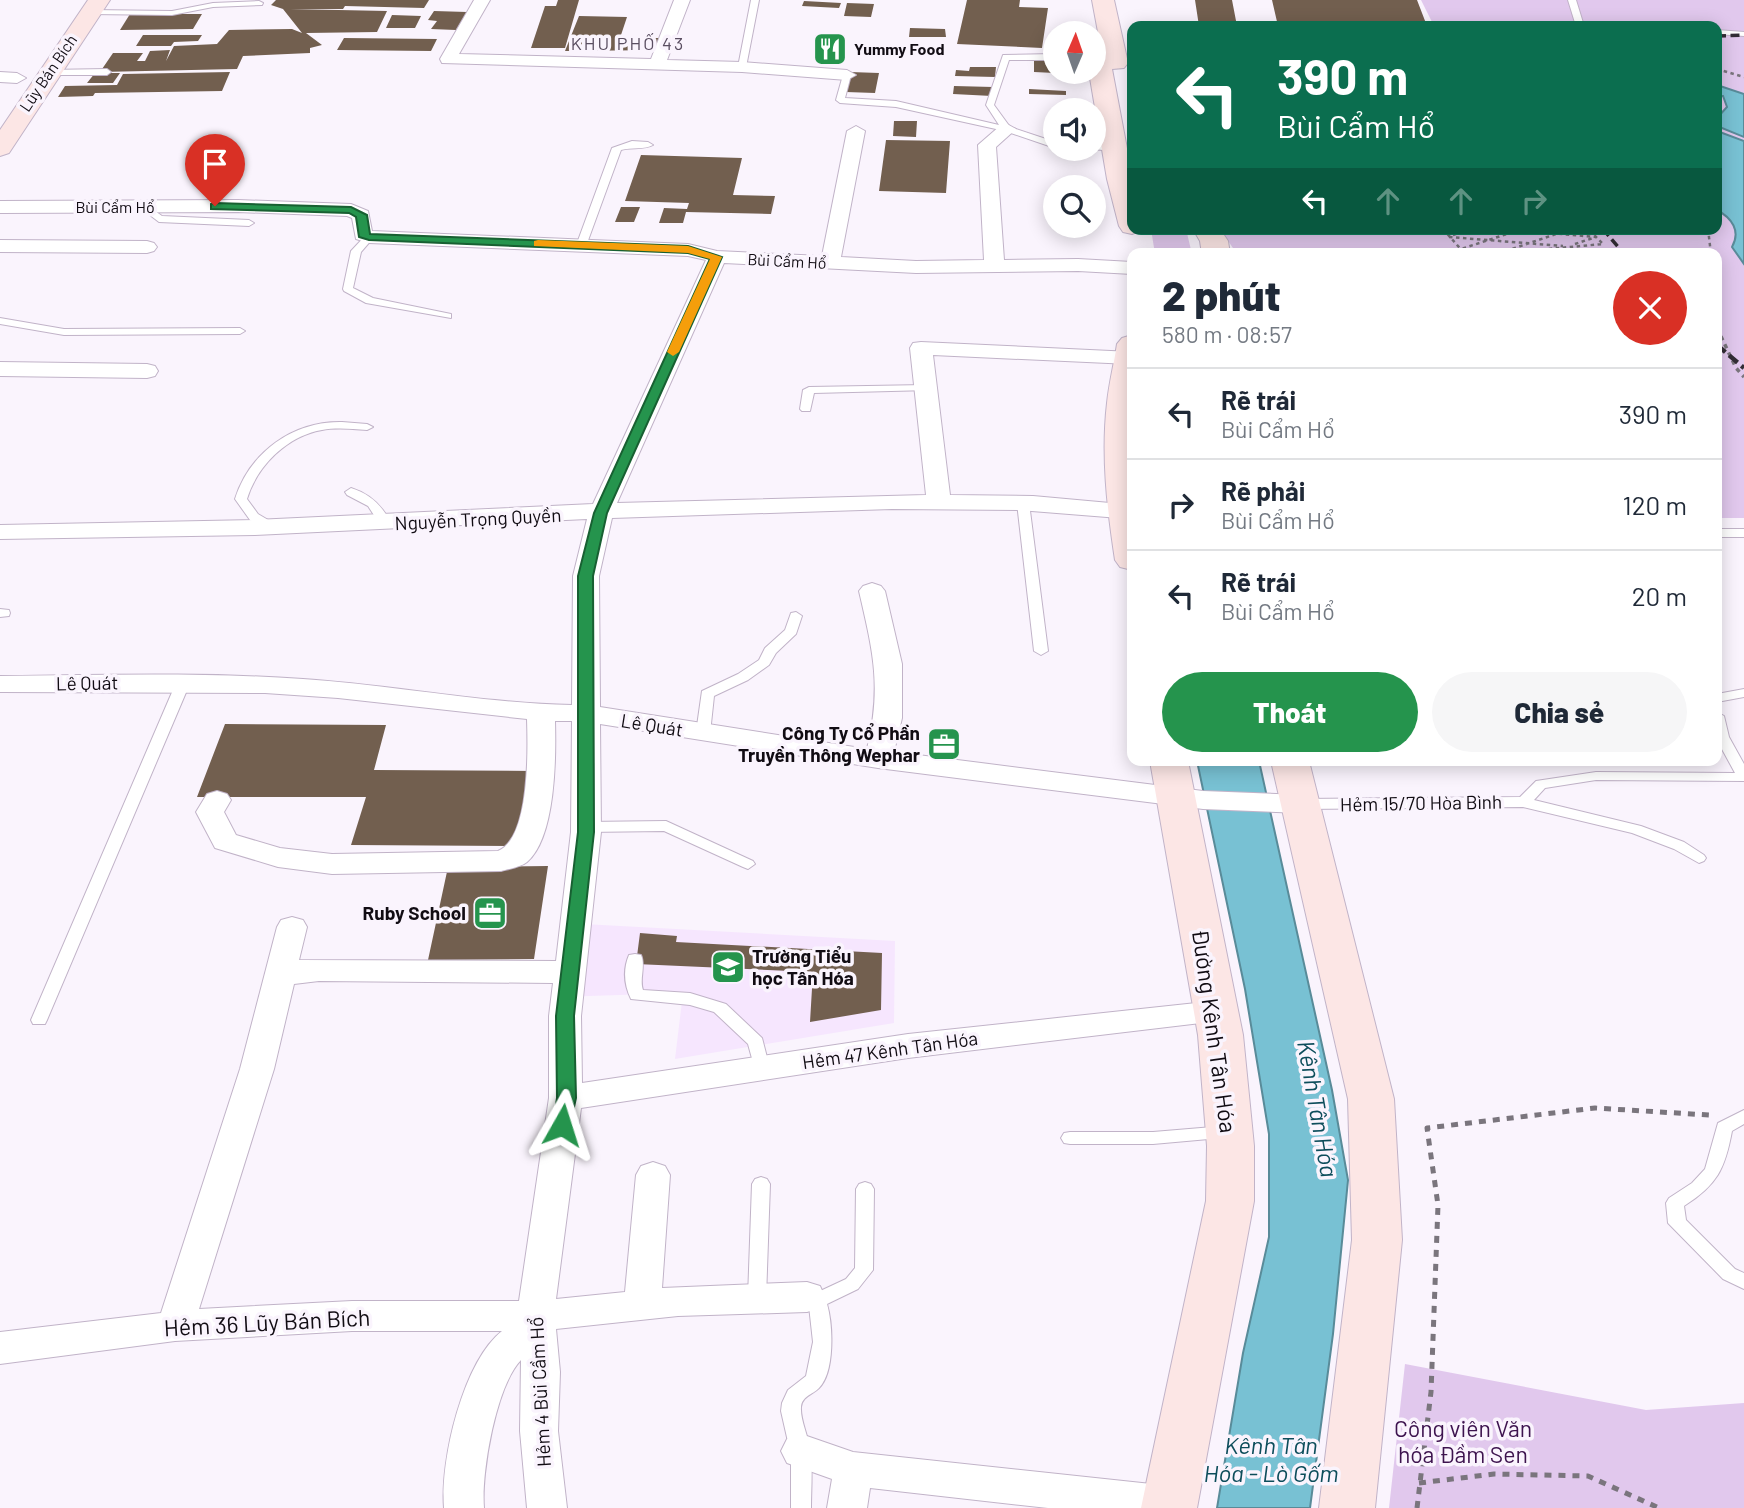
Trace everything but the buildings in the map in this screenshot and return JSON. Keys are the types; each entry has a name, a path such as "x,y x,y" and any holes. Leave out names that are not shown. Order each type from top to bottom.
{"street":[{"path":"482,0 448,59 742,67 847,75"},
{"path":"657,65 682,0"},
{"path":"1086,0 1090,21"},
{"path":"1103,0 1127,110"},
{"name":"Lũy Bán Bích","path":"0,102 23,72 94,6"},
{"name":"Lũy Bán Bích","path":"0,148 23,72"},
{"path":"994,266 987,145 1007,129"},
{"path":"830,264 856,131"},
{"path":"1106,150 1127,191"},
{"name":"Bùi Cẩm Hổ","path":"0,207 351,210 361,215 363,235 369,237 688,250 717,257 830,264 1127,268"},
{"path":"0,246 147,247"},
{"name":"Hẻm 4 Bùi Cầm Hổ","path":"547,1508 539,1431 541,1372 536,1322 566,1098 565,1016 586,827 586,576 601,513 717,257"},
{"path":"939,502 921,348 1127,351"},
{"path":"0,369 147,371"},
{"path":"1127,373 1122,400 1120,442 1127,502"},
{"name":"Nguyễn Trọng Quyền","path":"0,532 119,533 939,502 1023,503 1127,511"},
{"path":"872,591 890,664 888,718 878,760"},
{"name":"Lê Quát","path":"0,684 183,683 304,687 541,713 584,713 878,760 1182,786 1289,790"},
{"path":"217,800 211,812 225,841 278,857 332,864 501,861 516,855 534,823 542,757 541,713"},
{"name":"Đường Kênh Tân Hóa","path":"1170,1506 1230,1201 1233,1159 1182,786"},
{"path":"1289,790 1371,1099 1377,1240 1347,1508"},
{"path":"175,1326 257,1069 292,927"},
{"path":"280,978 289,972 319,970 570,971"},
{"name":"Hẻm 47 Kênh Tân Hóa","path":"566,1098 908,1046 1215,1012"},
{"path":"642,1304 653,1175"},
{"name":"Hẻm 36 Lũy Bán Bích","path":"0,1348 175,1326 352,1316 536,1322 642,1304 757,1298 812,1299"},
{"path":"464,1508 466,1472 482,1398 497,1362 515,1340 536,1322"},
{"path":"801,1451 852,1469 1170,1506"},
{"path":"847,1508 852,1469"}],"lane":[{"path":"742,67 755,0"},
{"path":"1572,0 1578,21"},
{"path":"94,6 173,13 212,5 259,3"},
{"path":"1722,32 1744,34"},
{"path":"1007,129 990,105 1006,57 1043,57"},
{"path":"23,72 107,72"},
{"path":"847,75 840,100 896,104 1007,129 1043,141"},
{"path":"581,246 617,148 632,144 648,145"},
{"path":"145,207 159,219 249,223"},
{"path":"369,237 356,251 348,289 370,300 447,316"},
{"path":"0,321 64,331 240,331"},
{"path":"806,409 809,390 926,388"},
{"path":"274,527 254,517 241,499 251,473 275,449 318,427 367,427"},
{"path":"351,492 368,500 379,511 385,523"},
{"path":"1023,503 1041,651"},
{"path":"1722,533 1744,533"},
{"path":"703,733 707,694 743,677 764,663 771,650 791,631 796,616"},
{"path":"39,1020 183,683"},
{"path":"1722,697 1744,693"},
{"path":"1722,737 1744,776"},
{"name":"Hẻm 15/70 Hòa Bình","path":"1289,790 1524,802 1541,784 1596,776 1744,776"},
{"path":"1524,802 1556,813 1648,832 1699,858"},
{"path":"586,827 666,826 748,864"},
{"path":"635,959 633,983 638,995 690,999 720,1008 756,1042 762,1069"},
{"path":"1742,1117 1724,1128 1719,1158 1706,1184 1675,1203 1677,1223 1729,1274 1744,1282"},
{"path":"1070,1138 1153,1138 1230,1132"},
{"path":"757,1298 761,1184"},
{"path":"801,1508 801,1451 791,1422 792,1406 800,1389 813,1382 820,1372 820,1310 812,1299 852,1284 864,1270 865,1189"}],"path":[{"path":"1722,70 1744,77"},
{"path":"1449,237 1454,235"},
{"path":"1464,248 1504,235"},
{"path":"1515,248 1554,235"},
{"path":"1558,248 1603,244 1596,237 1570,235"},
{"path":"1449,237 1569,247 1596,237"},
{"path":"1449,237 1460,248"},
{"path":"1722,339 1736,368 1744,377"},
{"path":"1417,1508 1431,1392 1438,1205 1427,1128 1595,1108 1742,1117"},
{"path":"1418,1483 1494,1474 1588,1476 1659,1508"}],"shaded area":[{"name":"Trường Tiểu học Tân Hóa","path":"565,923 895,941 894,1023 675,1059 683,993 557,997"}],"green space":[{"path":"1421,0 1744,0 1744,518 1722,518 1722,248 1233,248 1224,235 1722,235 1722,21 1432,21"},
{"path":"1152,235 1187,235 1191,248 1154,248"},
{"name":"Công viên Văn hóa Đầm Sen","path":"1405,1364 1646,1410 1744,1403 1744,1508 1389,1508"}],"water":[{"path":"1722,87 1744,94 1744,137 1722,128 1722,112 1727,107"},
{"path":"1722,133 1744,141 1744,264 1732,247 1735,230 1722,214"},
{"name":"Kênh Tân Hóa - Lò Gốm","path":"1198,766 1260,766 1332,1090 1348,1180 1333,1334 1310,1508 1217,1508 1243,1353 1269,1237 1269,1134 1245,989"}],"railway":[{"path":"1722,36 1744,35"},
{"path":"1608,235 1619,248"},
{"path":"1722,349 1744,368"}],"slow traffic":[{"path":"538,244 688,250 717,257 673,352"}],"place":[{"name":"Yummy Food","path":"830,49"},
{"name":"Công Ty Cổ Phần Truyền Thông Wephar","path":"944,744"},
{"name":"Ruby School","path":"490,913"},
{"name":"Trường Tiểu học Tân Hóa","path":"728,967"}],"district":[{"name":"KHU PHỐ 43","path":"628,44"}],"route":[{"path":"215,206 351,210 361,215 363,235 369,237 688,250 717,257 601,513 586,576 586,832 565,1016 566,1098 562,1125"}],"water label":[{"name":"Kênh Tân Hóa","path":"1317,1109"}]}
